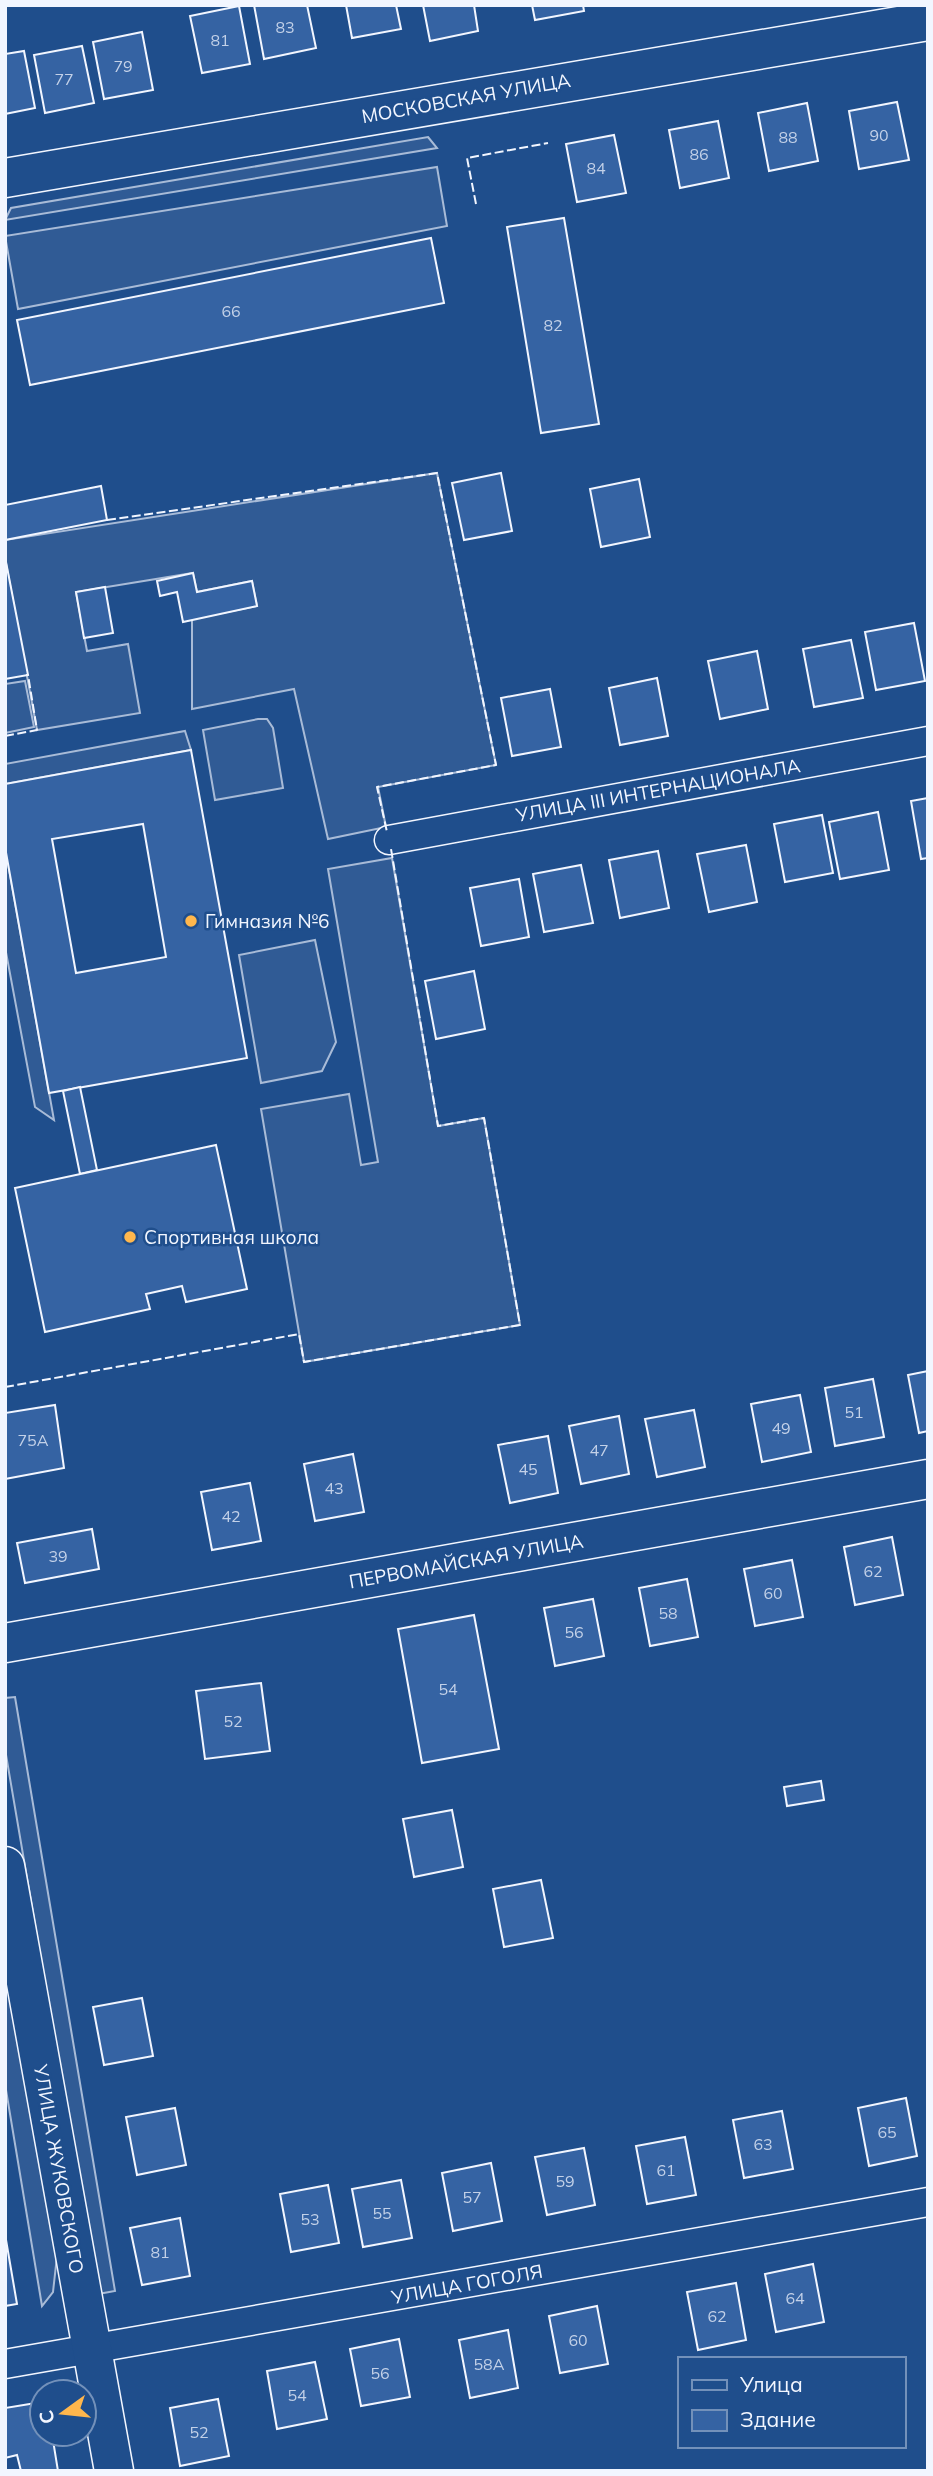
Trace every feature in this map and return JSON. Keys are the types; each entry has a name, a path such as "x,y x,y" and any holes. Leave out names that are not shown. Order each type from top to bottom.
{"street":[{"name":"МОСКОВСКАЯ УЛИЦА","path":"5,178 928,21"},
{"name":"УЛИЦА III ИНТЕРНАЦИОНАЛА","path":"389,840 928,741"},
{"name":"ПЕРВОМАЙСКАЯ УЛИЦА","path":"5,1643 928,1479"},
{"name":"УЛИЦА ЖУКОВСКОГО","path":"5,1866 114,2471"},
{"name":"УЛИЦА ГОГОЛЯ","path":"5,2364 928,2202"}],"shaded area":[{"path":"428,137 437,148 5,220 11,208"},
{"path":"437,167 447,226 18,309 5,236"},
{"path":"437,473 496,765 378,787 386,827 328,839 294,689 192,709 192,619 257,606 252,581 197,592 193,573 76,592 87,651 128,644 140,713 37,730 5,558 5,540"},
{"path":"25,681 34,727 5,733 5,684"},
{"path":"267,719 273,728 283,788 215,800 203,730"},
{"path":"185,731 191,750 5,784 5,764"},
{"path":"5,847 54,1120 35,1107 5,947"},
{"path":"392,858 438,1126 484,1118 520,1325 304,1362 261,1109 349,1094 361,1165 378,1162 328,869"},
{"path":"315,940 336,1042 322,1071 261,1083 239,955"},
{"path":"15,1697 115,2291 98,2294 5,1749 5,1698"},
{"path":"5,1957 57,2256 53,2292 42,2306 5,2084"}],"building":[{"path":"254,5 307,5 316,48 264,59"},
{"path":"346,5 396,5 401,29 352,38"},
{"path":"423,5 474,5 478,31 430,41"},
{"path":"532,5 583,5 584,11 535,20"},
{"path":"239,6 250,64 202,73 190,16"},
{"path":"142,32 153,90 104,99 93,42"},
{"path":"82,46 94,103 45,113 34,55"},
{"path":"24,51 35,108 5,114 5,54"},
{"path":"897,102 909,160 859,169 849,111"},
{"path":"807,103 818,161 769,171 758,113"},
{"path":"718,121 729,178 680,188 669,130"},
{"path":"614,135 626,193 577,202 566,144"},
{"path":"564,218 599,424 541,433 507,227"},
{"path":"431,238 444,303 30,385 17,320"},
{"path":"501,473 512,531 464,540 452,483"},
{"path":"639,479 650,537 601,547 590,489"},
{"path":"101,486 107,520 5,540 5,505"},
{"path":"5,557 28,675 5,679"},
{"path":"193,573 197,592 252,581 257,606 183,622 177,592 160,596 157,581"},
{"path":"105,587 113,633 84,638 76,592"},
{"path":"914,623 925,681 876,690 865,632"},
{"path":"851,640 863,698 814,707 803,649"},
{"path":"757,651 768,709 720,719 708,661"},
{"path":"657,678 668,736 620,745 609,688"},
{"path":"550,689 561,747 512,756 501,698"},
{"name":"Гимназия №6","path":"191,750 247,1058 49,1093 5,847 5,784","holes":["143,824 166,957 76,973 52,839"]},
{"path":"928,798 928,858 921,859 911,801"},
{"path":"878,812 889,870 840,879 829,822"},
{"path":"822,815 833,873 785,882 774,824"},
{"path":"746,845 757,902 709,912 697,854"},
{"path":"658,851 669,908 620,918 609,860"},
{"path":"581,865 593,923 544,932 533,874"},
{"path":"519,879 529,937 481,946 470,888"},
{"path":"474,971 485,1029 436,1039 425,981"},
{"path":"80,1087 97,1170 80,1174 63,1091"},
{"name":"Спортивная школа","path":"216,1145 247,1289 186,1302 182,1286 146,1294 150,1309 45,1332 15,1188"},
{"path":"928,1371 928,1431 919,1433 908,1375"},
{"path":"873,1379 884,1437 835,1446 825,1388"},
{"path":"800,1395 811,1452 762,1462 751,1404"},
{"path":"55,1405 64,1468 5,1479 5,1413"},
{"path":"694,1410 705,1467 657,1477 645,1419"},
{"path":"619,1416 629,1474 581,1484 569,1426"},
{"path":"548,1436 558,1493 510,1503 498,1445"},
{"path":"353,1454 364,1512 315,1521 304,1464"},
{"path":"250,1483 261,1541 212,1550 201,1492"},
{"path":"92,1529 99,1569 25,1583 17,1543"},
{"path":"892,1537 903,1595 855,1605 844,1547"},
{"path":"792,1560 803,1617 755,1626 744,1569"},
{"path":"687,1579 698,1637 650,1646 639,1588"},
{"path":"593,1599 604,1656 555,1666 544,1608"},
{"path":"474,1615 499,1749 422,1763 398,1629"},
{"path":"261,1683 270,1751 205,1759 196,1691"},
{"path":"821,1781 824,1800 787,1806 784,1787"},
{"path":"452,1810 463,1867 414,1877 403,1819"},
{"path":"541,1880 553,1938 504,1947 493,1889"},
{"path":"142,1998 153,2056 104,2065 93,2007"},
{"path":"906,2098 917,2156 869,2166 858,2108"},
{"path":"175,2108 186,2165 137,2175 126,2117"},
{"path":"782,2111 793,2169 744,2178 733,2120"},
{"path":"685,2137 696,2195 647,2204 636,2146"},
{"path":"584,2148 595,2205 547,2215 535,2157"},
{"path":"491,2163 502,2221 453,2231 442,2173"},
{"path":"401,2180 412,2238 363,2247 352,2189"},
{"path":"328,2185 339,2243 291,2252 280,2194"},
{"path":"180,2218 190,2276 142,2285 130,2228"},
{"path":"5,2234 17,2304 5,2306"},
{"path":"813,2264 824,2322 776,2332 765,2274"},
{"path":"736,2283 746,2340 698,2350 687,2292"},
{"path":"597,2306 608,2364 560,2373 549,2316"},
{"path":"508,2330 518,2388 470,2398 459,2340"},
{"path":"399,2339 410,2397 361,2406 350,2349"},
{"path":"315,2362 327,2419 277,2429 267,2371"},
{"path":"218,2399 229,2456 180,2466 170,2408"},
{"path":"28,2404 28,2448 54,2448 58,2471 21,2471 17,2455 5,2458 5,2408"}],"fence":[{"path":"476,204 467,158 548,143"},
{"path":"107,520 437,473 496,765 377,787 387,832"},
{"path":"5,736 37,730 26,675"},
{"path":"5,1387 299,1334 304,1362 520,1325 484,1118 438,1126 391,849"}],"place":[{"name":"Гимназия №6","path":"191,921"},
{"name":"Спортивная школа","path":"130,1237"}]}
